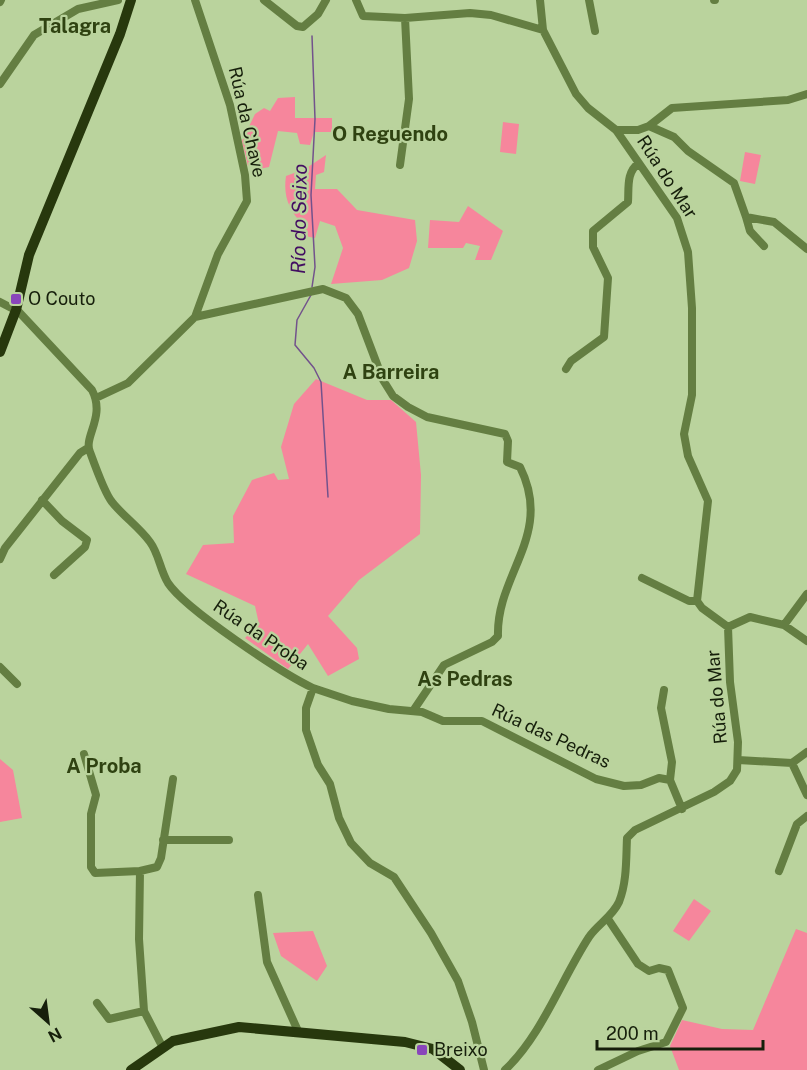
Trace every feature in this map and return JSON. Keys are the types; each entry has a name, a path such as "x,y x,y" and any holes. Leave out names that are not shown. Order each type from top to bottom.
{"main road":[{"path":"0,352 16,310 30,255 120,34 131,0"},
{"path":"131,1070 162,1046 184,1038 225,1029 253,1028 422,1045 441,1054 460,1070"}],"street":[{"path":"0,84 34,35 78,9 118,0"},
{"name":"Rúa da Chave","path":"195,0 230,105 245,175 247,201 218,254 195,317"},
{"path":"264,0 297,26 303,27 318,14 326,0"},
{"path":"356,0 363,16 405,18 470,13 491,15 543,30"},
{"name":"Rúa do Mar","path":"505,1070 528,1043 591,934 608,919 618,903 625,881 627,838 635,830 682,809 730,781 737,770 738,760 730,682 728,627 702,609 697,601 708,501 688,456 684,434 692,395 693,346 688,252 677,218 616,130 588,108 576,94 543,30 540,0"},
{"path":"590,0 595,31"},
{"path":"400,165 409,99 405,18"},
{"path":"616,130 638,130 649,126 672,108 788,100 807,94"},
{"path":"649,126 674,137 688,151 734,183 750,231 764,246"},
{"path":"566,369 570,361 604,337 608,278 593,247 593,231 628,202 629,180 633,168 639,163"},
{"path":"746,217 774,222 807,249"},
{"path":"96,398 128,383 195,317 323,289 346,298 358,314 383,380 393,396 427,417 506,434 507,462 520,467 526,478 531,511 528,539 500,605 498,636 492,642 444,665 413,711"},
{"path":"0,302 16,310 85,382 96,398 98,414 88,448 80,453 42,500 0,559"},
{"name":"Rúa da Proba","path":"88,448 110,500 142,532 154,548 168,583 176,593 281,672 313,688 306,708 306,730 314,756 330,784 339,818 351,843 370,863 394,877 431,933 458,981 472,1022 484,1070"},
{"path":"42,500 62,521 87,540 86,547 54,575"},
{"path":"642,578 688,601 697,601"},
{"path":"784,625 807,594"},
{"path":"728,627 750,616 784,625 807,641"},
{"path":"0,667 16,684"},
{"name":"Rúa das Pedras","path":"313,688 352,701 413,711 444,721 482,721 596,779 624,786 641,785 659,778 670,780"},
{"path":"664,690 662,708 672,762 670,780 682,809"},
{"path":"738,760 792,763 807,752"},
{"path":"84,754 96,795 91,813 91,867 95,873 140,871 157,867 173,779"},
{"path":"792,763 807,795"},
{"path":"779,871 797,824 807,816"},
{"path":"163,840 229,840"},
{"path":"140,871 139,939 144,1011 162,1046"},
{"path":"258,896 267,962 298,1031"},
{"path":"598,1070 638,1051 666,1042 683,1008 668,970 658,968 649,971 638,964 608,919"},
{"path":"97,1003 109,1019 144,1011"}],"shaded area":[{"path":"295,97 295,118 332,118 332,132 314,132 310,145 300,144 297,133 278,131 269,167 259,169 254,156 248,166 242,141 255,114 264,108 270,111 278,98"},
{"path":"503,122 519,124 516,154 500,152"},
{"path":"745,152 761,155 755,184 740,181"},
{"path":"326,155 324,172 316,175 315,189 337,189 357,210 415,220 417,241 409,268 382,280 331,284 343,248 335,226 320,221 315,238 300,235 303,224 294,214 285,190 286,176 305,169"},
{"path":"468,206 503,231 491,260 475,260 480,246 466,243 463,248 428,248 430,220 459,222"},
{"path":"316,379 367,400 391,400 416,422 421,475 420,534 359,580 328,616 357,648 359,659 328,676 308,644 288,669 245,638 259,624 255,606 186,574 203,545 234,543 233,516 252,480 274,473 278,480 289,479 281,447 294,404"},
{"path":"0,759 13,770 22,818 0,822"},
{"path":"694,899 711,911 689,941 673,931"},
{"path":"796,929 807,933 807,1070 679,1070 670,1046 682,1020 722,1029 753,1030"},
{"path":"313,931 327,966 317,981 281,956 273,933"}],"waterway":[{"name":"Río do Seixo","path":"312,36 315,119 311,195 315,267 312,287"},
{"name":"Río do Seixo","path":"311,295 297,320 295,345 314,368 321,382 328,497"}],"place":[{"name":"O Couto","path":"16,299"},
{"name":"Breixo","path":"422,1050"}],"district":[{"name":"Talagra","path":"75,26"},
{"name":"O Reguendo","path":"390,134"},
{"name":"A Barreira","path":"391,372"},
{"name":"As Pedras","path":"465,679"},
{"name":"A Proba","path":"104,766"}]}
